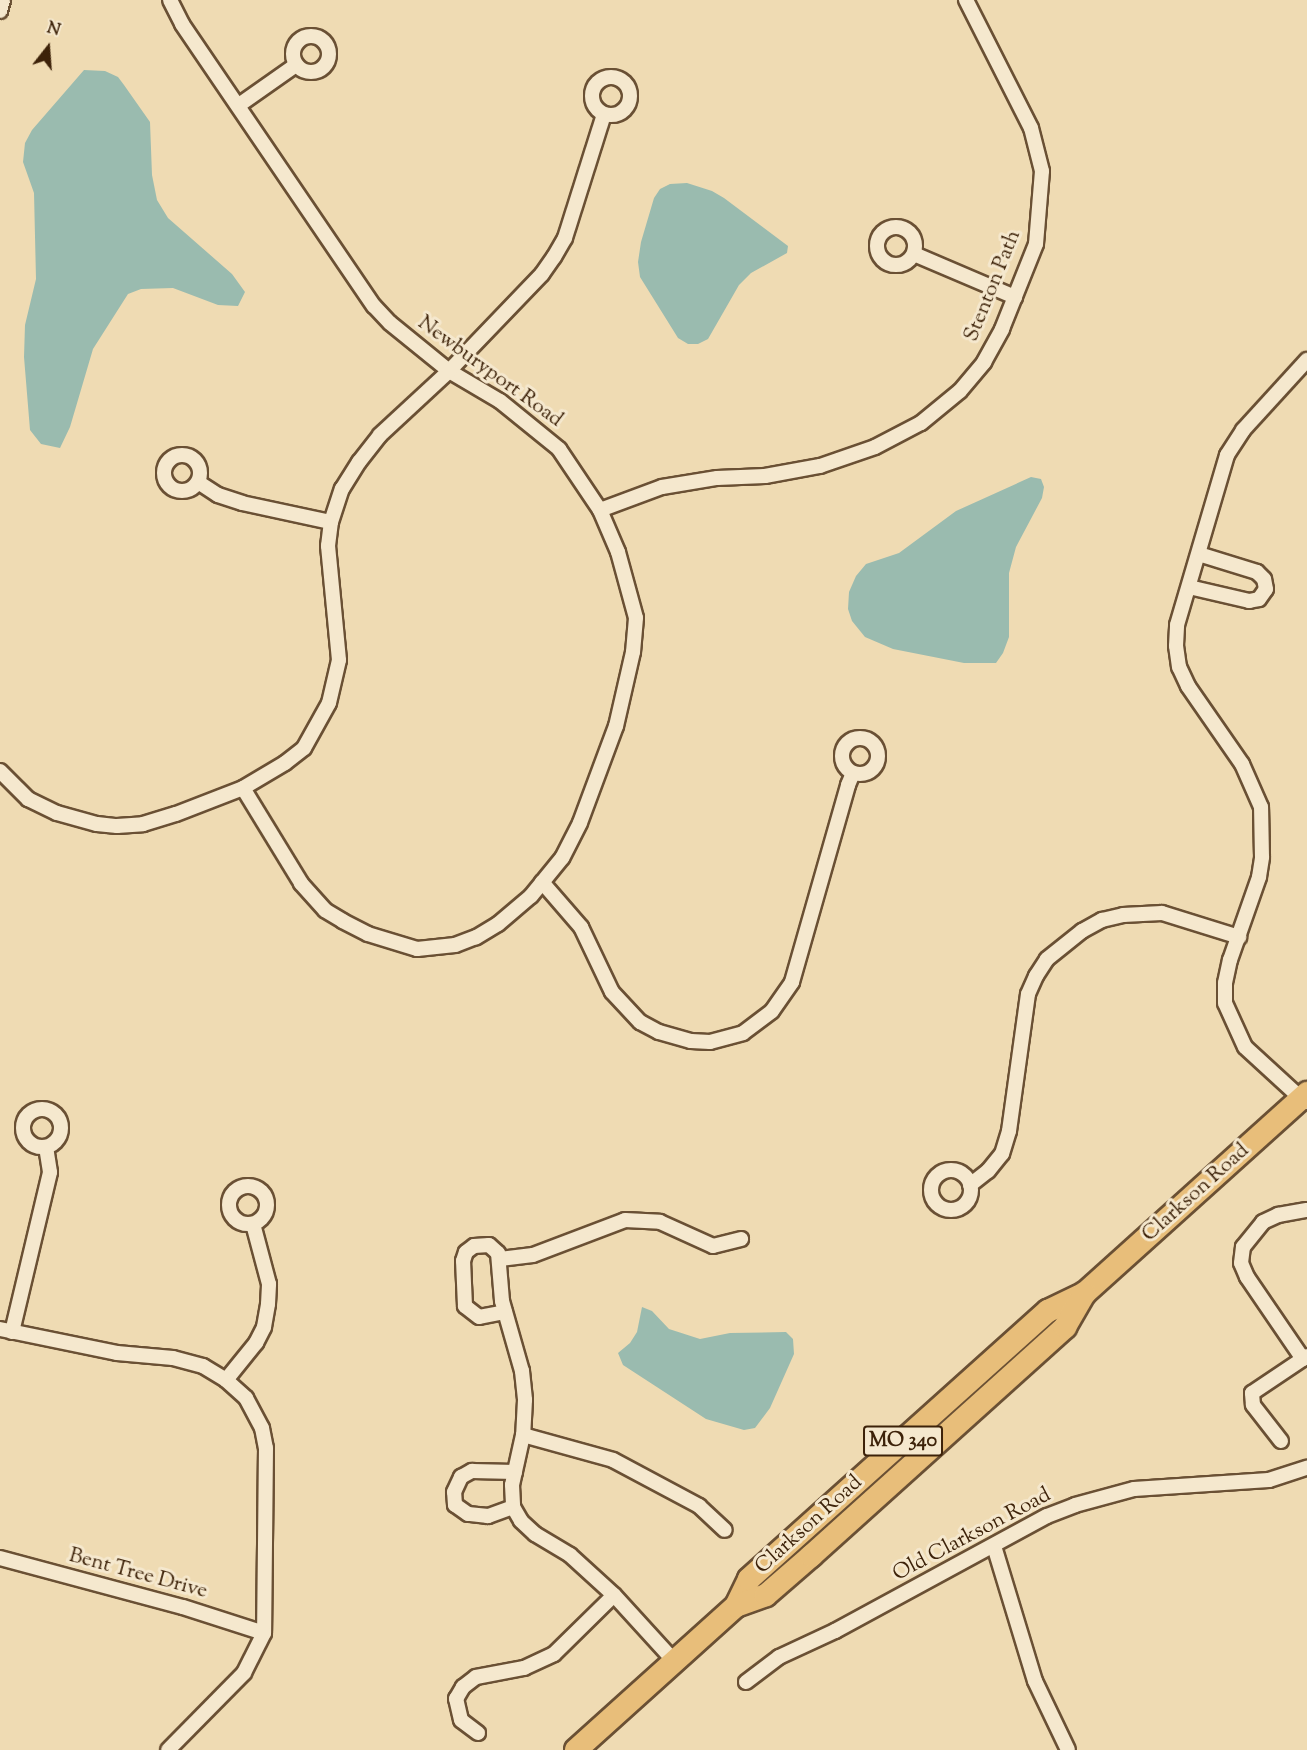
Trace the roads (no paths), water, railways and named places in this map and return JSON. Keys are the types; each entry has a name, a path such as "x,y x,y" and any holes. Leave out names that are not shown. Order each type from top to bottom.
{"main road":[{"name":"Clarkson Road","path":"576,1750 736,1606 749,1579 1048,1311 1085,1293 1305,1098"}],"street":[{"path":"0,10 3,0"},
{"name":"Newburyport Road","path":"170,0 182,24 374,306 390,323 449,371 500,401 559,449 600,510 618,552 636,618 633,652 616,726 592,795 562,858 519,908 476,937 434,949 417,949 391,943 343,921 313,898 301,883 243,788"},
{"name":"Stenton Path","path":"600,510 662,487 820,466 875,447 921,423 960,391 984,362 1015,297 1036,244 1042,171 1030,128 966,0"},
{"path":"239,105 296,65"},
{"path":"0,771 28,799 57,813 97,824 117,826 143,824 243,788 285,763 304,748 329,703 339,660 328,546 331,522 342,489 380,435 449,371 542,273 554,257 565,238 604,114"},
{"path":"914,254 1015,297"},
{"path":"1305,1098 1245,1047 1225,1003 1225,983 1259,877 1262,856 1261,807 1242,764 1201,706 1179,667 1176,646 1178,625 1227,455 1243,430 1307,360"},
{"path":"198,482 218,495 242,503 331,522"},
{"path":"1189,587 1249,600 1259,599 1266,589 1264,579 1257,572 1199,554"},
{"path":"542,882 581,927 612,992 640,1022 659,1032 691,1041 710,1042 743,1034 772,1011 792,982 853,773"},
{"path":"970,1185 988,1171 1002,1154 1009,1131 1028,994 1035,976 1047,959 1082,931 1102,920 1123,915 1162,913 1239,937"},
{"path":"46,1147 50,1172 6,1331 117,1353 173,1358 203,1366 226,1380 246,1398 262,1428 266,1448 264,1633 244,1672 168,1750"},
{"path":"1281,1441 1253,1405 1252,1394 1305,1358 1247,1277 1241,1263 1243,1247 1263,1222 1278,1215 1307,1210"},
{"path":"500,1259 533,1255 625,1220 660,1222 713,1246 741,1239"},
{"path":"226,1380 256,1343 264,1327 268,1304 269,1284 253,1224"},
{"path":"505,1312 479,1317 465,1306 463,1261 466,1252 482,1244 494,1248 500,1259 499,1281 505,1312 522,1371 525,1400 523,1435 512,1485 513,1507 521,1521 535,1534 570,1555 614,1594 674,1661"},
{"path":"523,1435 613,1460 699,1506 725,1530"},
{"name":"Old Clarkson Road","path":"746,1682 779,1657 835,1631 1047,1516 1103,1496 1134,1489 1269,1480 1307,1468"},
{"path":"513,1507 488,1516 468,1514 455,1505 454,1492 461,1478 472,1471 515,1472"},
{"path":"994,1546 1035,1681 1068,1750"},
{"name":"Bent Tree Drive","path":"0,1558 183,1607 264,1633"},
{"path":"478,1733 461,1720 456,1699 463,1687 476,1677 524,1668 555,1654 614,1594"}],"water":[{"path":"84,70 105,71 118,77 124,85 150,122 152,175 157,200 168,218 232,274 245,292 238,306 218,305 173,288 141,289 128,294 93,349 70,427 60,448 41,444 30,430 24,357 25,325 36,279 34,193 23,162 25,143 32,130"},
{"path":"687,183 712,191 724,198 788,246 787,253 751,273 739,285 708,339 698,344 688,344 678,338 640,277 638,262 641,242 654,198 660,189 670,184"},
{"path":"1031,477 1041,479 1044,487 1042,498 1016,547 1009,573 1009,637 996,663 964,663 893,649 865,637 852,621 848,609 849,592 856,576 866,564 899,553 956,511"},
{"path":"642,1307 652,1311 669,1329 700,1339 730,1333 786,1332 793,1339 794,1354 770,1408 755,1428 744,1430 706,1419 623,1365 618,1353 630,1343 637,1332"}]}
